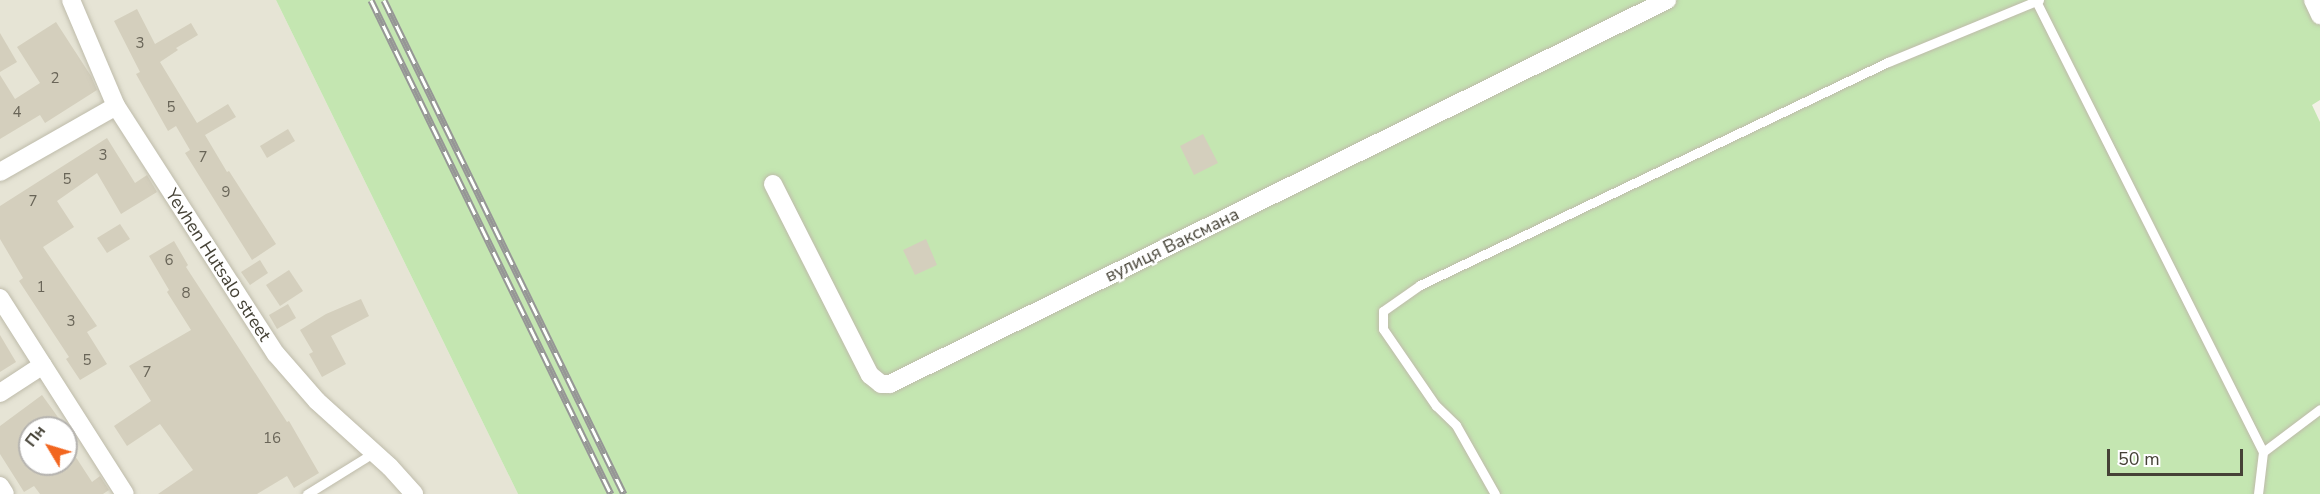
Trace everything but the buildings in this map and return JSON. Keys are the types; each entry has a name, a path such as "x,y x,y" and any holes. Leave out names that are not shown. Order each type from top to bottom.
{"street":[{"name":"Yevhen Hutsalo street","path":"70,0 116,106 276,354 317,401 414,494"},
{"name":"вулиця Ваксмана","path":"773,184 870,375 881,384 890,384 1667,0"},
{"path":"2313,0 2320,15"},
{"path":"0,172 116,106"},
{"path":"0,298 125,494"},
{"path":"0,393 43,365"},
{"path":"0,486 5,494"}],"lane":[{"path":"1495,494 1456,425 1436,406 1383,329 1383,311 1420,285 1867,72 2038,1 2263,452 2258,494"},
{"path":"2263,452 2320,409"},
{"path":"307,494 373,453"}],"shaded area":[{"path":"0,0 276,0 518,494 0,494"}],"green space":[{"path":"276,0 2313,0 2320,15 2320,100 2312,105 2320,122 2320,494 518,494"}],"railway":[{"path":"371,0 611,494"},
{"path":"384,0 624,494"}]}
